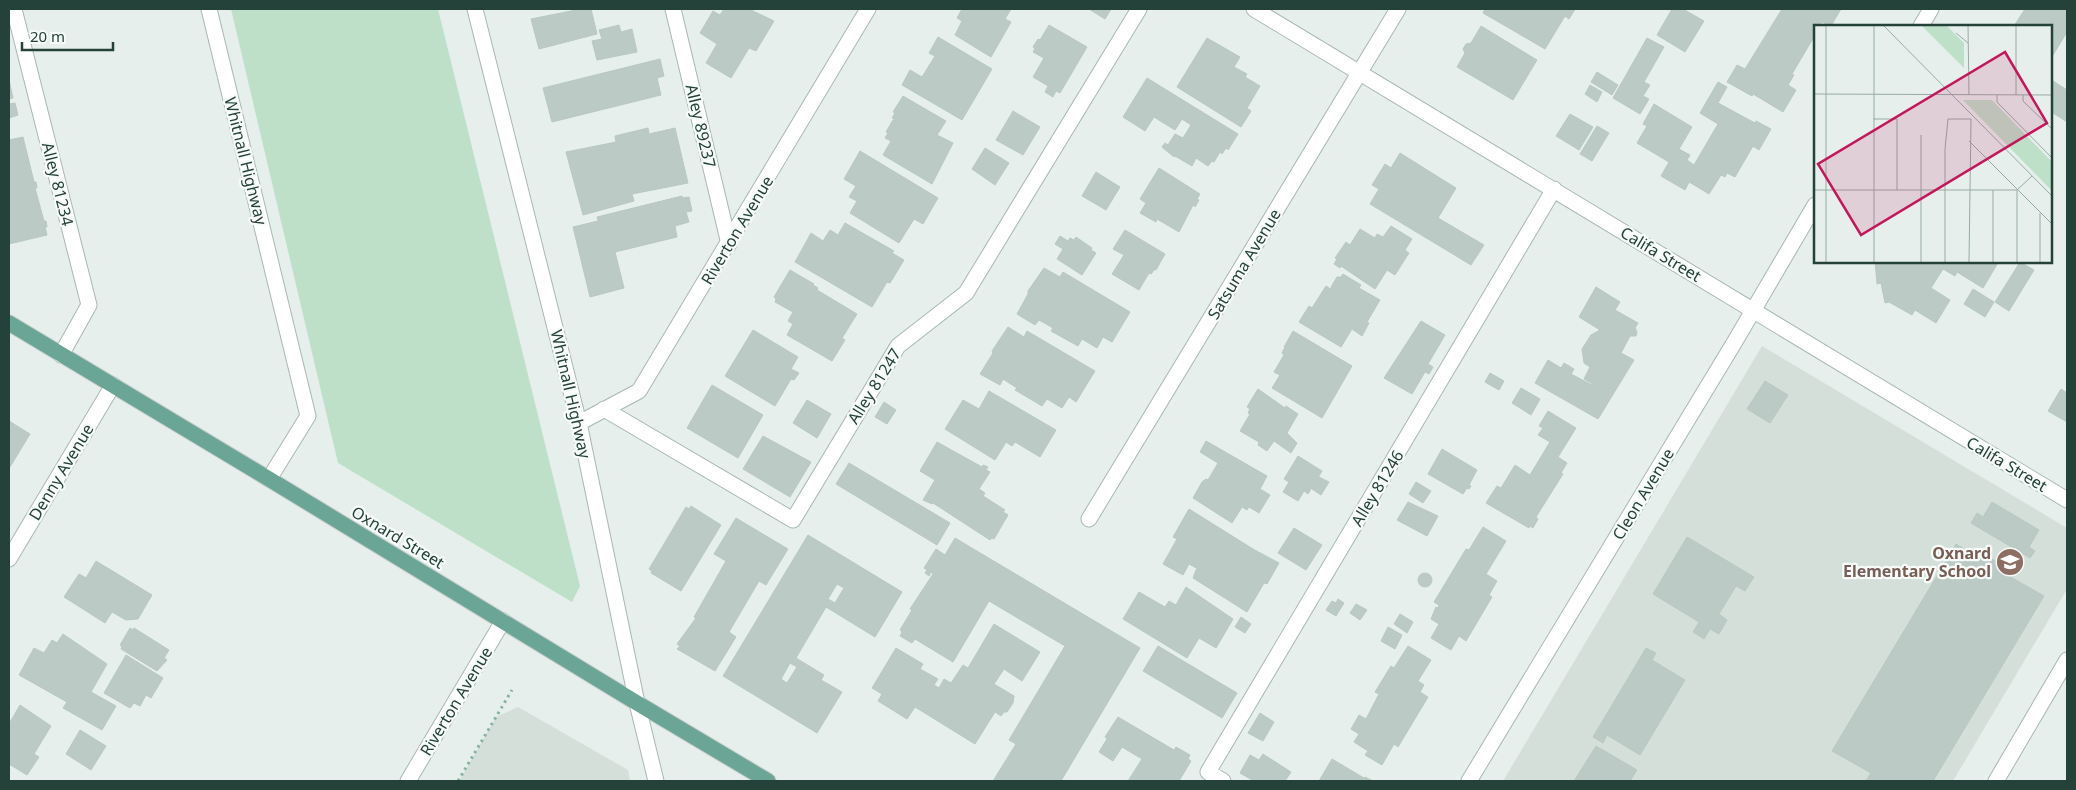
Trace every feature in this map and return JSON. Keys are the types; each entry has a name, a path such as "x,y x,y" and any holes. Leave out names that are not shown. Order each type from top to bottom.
{"main road":[{"name":"Oxnard Street","path":"9,323 270,478 768,781"}],"street":[{"name":"Alley 81234","path":"14,9 89,305 61,355"},
{"name":"Whitnall Highway","path":"210,9 308,416 270,478"},
{"name":"Whitnall Highway","path":"475,9 579,424 637,703 656,781"},
{"name":"Alley 89237","path":"673,9 729,244"},
{"name":"Riverton Avenue","path":"579,424 639,391 729,244 868,9"},
{"name":"Alley 81247","path":"604,409 793,520 898,346 966,293 1139,9"},
{"name":"Califa Street","path":"1254,9 2067,500"},
{"name":"Satsuma Avenue","path":"1089,519 1398,9"},
{"path":"1922,25 1931,9"},
{"name":"Alley 81246","path":"1223,781 1208,772 1554,189"},
{"name":"Cleon Avenue","path":"1469,781 1814,207"},
{"name":"Denny Avenue","path":"9,559 113,385"},
{"name":"Riverton Avenue","path":"408,781 504,622"},
{"path":"1996,781 2067,660"}],"path":[{"path":"458,781 512,690"}],"shaded area":[{"path":"1762,346 2067,528 2067,589 1953,781 1503,781"},
{"path":"518,707 628,770 630,781 459,781 496,717"}],"green space":[{"path":"231,9 438,9 580,586 572,602 338,463"}],"building":[{"path":"581,9 591,9 597,34 539,49 531,19"},
{"path":"724,9 749,9 774,21 756,51 749,48 731,78 706,63 717,44 700,33 713,11 720,15"},
{"path":"962,9 1011,9 1005,19 1011,22 991,57 955,35 962,21 957,18"},
{"path":"1089,9 1111,9 1105,19"},
{"path":"1485,9 1575,9 1569,19 1565,16 1545,49 1483,13"},
{"path":"1672,9 1683,9 1704,21 1685,52 1657,35"},
{"path":"1782,9 1841,9 1832,25 1822,22 1820,25 1814,25 1814,37 1792,74 1794,75 1788,85 1796,90 1783,112 1753,94 1752,96 1727,82 1737,65 1745,69"},
{"path":"2025,9 2048,9 2050,11 2052,9 2067,9 2067,32 2051,58 2051,25 2015,25"},
{"path":"619,25 621,32 632,29 637,52 597,60 592,41 602,39 599,30"},
{"path":"1049,25 1087,47 1060,93 1056,91 1053,97 1045,92 1048,86 1033,77 1044,58 1033,52 1035,49 1033,47 1038,39 1040,40"},
{"path":"1481,26 1537,60 1513,100 1457,67 1465,53 1463,49 1466,44 1471,43"},
{"path":"938,37 992,69 962,120 902,85 910,70 922,77 935,56 929,53"},
{"path":"1207,38 1240,57 1234,67 1247,74 1245,77 1260,86 1247,108 1251,111 1241,127 1177,87"},
{"path":"1647,38 1664,47 1644,82 1650,85 1643,96 1649,99 1640,114 1613,98"},
{"path":"660,59 664,76 657,78 661,95 552,122 543,88"},
{"path":"1597,72 1618,85 1612,95 1591,82"},
{"path":"1147,78 1238,134 1228,150 1226,148 1222,154 1220,152 1214,162 1212,161 1208,166 1196,158 1192,166 1174,157 1162,147 1165,143 1168,145 1175,134 1183,138 1191,125 1182,119 1175,130 1154,117 1145,131 1123,117"},
{"path":"9,80 13,98 9,99"},
{"path":"2053,81 2067,90 2067,122 2051,112 2051,84"},
{"path":"1718,82 1727,87 1718,103 1755,123 1756,121 1771,129 1759,150 1753,146 1735,177 1727,173 1725,177 1721,175 1709,194 1689,182 1685,190 1661,176 1669,162 1637,143 1647,126 1643,124 1654,104 1692,127 1679,149 1690,155 1687,160 1694,165 1718,124 1700,113"},
{"path":"1590,85 1602,92 1597,102 1585,94"},
{"path":"903,96 946,121 937,135 953,143 932,184 883,155 891,141 885,138 888,133 886,132 893,120 896,120 892,118 895,113 893,112"},
{"path":"15,103 18,115 9,118 9,104"},
{"path":"1013,111 1040,127 1023,155 996,140"},
{"path":"1570,114 1593,127 1579,150 1556,136"},
{"path":"1597,126 1609,133 1592,161 1580,154"},
{"path":"648,128 649,134 675,128 688,183 632,194 634,201 583,215 566,152 616,142 615,136"},
{"path":"23,137 34,182 36,182 37,188 35,188 44,221 46,221 47,235 9,244 9,140"},
{"path":"985,148 1009,163 995,185 972,169"},
{"path":"860,151 938,198 923,224 914,219 899,243 850,213 857,201 849,197 856,186 844,179"},
{"path":"1400,153 1456,188 1438,218 1484,245 1471,265 1370,204 1379,189 1372,185 1385,164 1391,168"},
{"path":"1159,168 1200,194 1197,199 1199,200 1195,207 1193,205 1179,232 1157,219 1156,222 1140,213 1146,203 1140,199"},
{"path":"1096,172 1120,187 1106,210 1082,196"},
{"path":"682,196 683,198 689,197 692,211 686,212 689,222 675,226 677,237 615,252 624,288 590,297 573,227 598,221 597,217"},
{"path":"845,223 894,251 892,253 904,260 890,283 887,282 872,307 795,262 811,233 823,241 830,230 838,235"},
{"path":"1391,226 1412,239 1405,250 1409,253 1395,275 1387,270 1375,289 1341,266 1340,268 1334,264 1337,259 1335,258 1346,242 1350,245 1360,229 1375,238 1377,234 1383,237"},
{"path":"1125,230 1165,254 1156,270 1151,274 1149,273 1139,290 1112,274 1124,255 1113,249"},
{"path":"1060,236 1068,241 1070,238 1074,240 1076,237 1096,253 1082,275 1057,259 1063,249 1055,244"},
{"path":"1875,262 1998,262 1983,288 1957,272 1955,276 1943,269 1931,288 1950,300 1936,323 1915,310 1912,315 1889,302 1885,303 1881,283 1877,284"},
{"path":"2020,262 2034,270 2009,311 1995,302"},
{"path":"1044,268 1060,277 1063,272 1130,312 1112,342 1103,337 1097,348 1082,339 1078,346 1051,331 1053,328 1039,320 1035,325 1017,314 1028,291"},
{"path":"790,270 814,284 818,288 817,290 857,314 842,338 845,340 832,361 787,335 793,324 788,321 793,312 775,302 776,299 774,297"},
{"path":"1343,274 1361,285 1359,288 1380,300 1367,322 1369,323 1362,336 1352,329 1341,347 1299,322 1309,306 1312,308 1326,286 1332,290 1331,287 1337,277 1341,277"},
{"path":"1596,287 1620,302 1615,310 1638,323 1635,328 1636,336 1630,336 1621,353 1634,360 1598,419 1535,383 1548,360 1561,368 1564,363 1574,369 1571,374 1593,384 1584,379 1590,367 1584,363 1582,349 1591,335 1600,330 1579,317"},
{"path":"1973,289 1994,302 1985,317 1964,304"},
{"path":"1421,321 1445,335 1428,364 1433,367 1429,374 1425,372 1412,394 1384,378"},
{"path":"1008,327 1024,337 1027,331 1095,371 1076,402 1069,397 1062,408 1047,399 1042,406 1015,390 1017,388 1003,379 1000,385 980,374"},
{"path":"753,330 798,357 791,369 799,373 794,380 791,379 775,406 725,376"},
{"path":"1293,331 1352,366 1322,418 1272,388 1280,375 1274,372 1284,355 1282,353 1284,347"},
{"path":"1490,373 1504,381 1499,390 1485,382"},
{"path":"1765,381 1788,395 1770,423 1747,409"},
{"path":"712,385 763,415 738,458 687,428"},
{"path":"1521,388 1540,399 1531,415 1512,403"},
{"path":"1258,389 1285,408 1286,406 1298,414 1287,433 1297,443 1291,453 1274,441 1267,451 1258,445 1259,442 1240,431 1250,414 1248,413 1250,409 1247,407"},
{"path":"2061,389 2067,393 2067,422 2048,411"},
{"path":"989,391 1056,430 1040,457 1015,442 1012,446 1006,442 995,460 945,429 963,400 979,409"},
{"path":"807,400 831,414 817,438 793,423"},
{"path":"884,402 896,410 887,424 875,417"},
{"path":"1548,411 1576,428 1558,457 1567,463 1561,473 1563,474 1536,517 1538,519 1533,528 1530,526 1529,528 1486,503 1497,486 1501,488 1515,465 1530,475 1550,442 1538,435 1543,428 1539,426"},
{"path":"9,421 30,434 10,467 9,466"},
{"path":"763,436 811,462 790,497 743,469"},
{"path":"1206,441 1267,476 1260,489 1270,495 1259,513 1249,507 1247,510 1242,507 1232,523 1193,498 1202,482 1206,479 1208,480 1218,463 1200,452"},
{"path":"937,442 982,467 983,465 988,467 986,470 990,472 979,489 985,493 983,496 1005,510 1003,512 1008,515 994,539 990,540 933,503 923,500 935,480 920,471"},
{"path":"1442,449 1477,470 1469,485 1471,486 1463,494 1428,474"},
{"path":"1298,456 1322,471 1308,494 1304,491 1298,501 1283,492 1289,482 1284,479"},
{"path":"849,463 950,523 937,545 836,484"},
{"path":"1319,477 1329,482 1321,495 1312,489"},
{"path":"1416,482 1431,491 1423,503 1409,494"},
{"path":"1408,502 1438,516 1427,536 1397,520"},
{"path":"1992,502 2039,530 2029,547 2035,551 2030,558 1971,523 1977,513 1983,517"},
{"path":"691,506 721,525 681,591 651,573 652,571 649,569 686,507 689,509"},
{"path":"1189,509 1279,563 1267,584 1264,583 1247,612 1193,578 1198,569 1189,564 1183,575 1163,564 1177,539 1173,537"},
{"path":"736,518 788,549 766,585 759,581 729,632 736,637 715,671 677,649 680,646 677,644 696,618 694,617 726,561 714,554"},
{"path":"1483,527 1506,541 1486,574 1497,581 1489,595 1492,597 1466,641 1459,636 1451,650 1431,638 1439,624 1431,619 1436,607 1438,608 1439,605 1434,602 1466,549 1469,550"},
{"path":"1294,528 1322,545 1306,570 1278,553"},
{"path":"808,535 902,592 875,637 826,607 796,658 824,675 821,680 842,692 817,733 723,676","holes":["837,584 844,588 835,603 828,599","790,663 797,667 787,683 781,679"]},
{"path":"1687,537 1754,577 1745,591 1736,586 1719,614 1727,620 1719,634 1710,629 1704,639 1693,632 1699,622 1653,594"},
{"path":"955,538 1140,648 1061,781 993,781 1016,744 1009,740 1065,646 989,601 953,662 915,639 912,643 900,636 902,632 900,630 912,610 910,609 933,574 931,572 929,576 925,573 927,570 924,568 936,549 945,555"},
{"path":"1956,544 1978,557 1981,552 2012,571 2009,576 2044,596 1933,781 1866,781 1871,773 1832,751"},
{"path":"96,561 152,595 138,619 126,620 112,612 105,623 64,597 79,574 86,578"},
{"path":"1422,573 1428,573 1432,580 1428,587 1422,587 1418,583 1418,577"},
{"path":"1186,587 1233,619 1216,648 1199,638 1187,658 1123,619 1139,592 1165,607 1169,601 1176,605"},
{"path":"1338,599 1344,603 1336,616 1326,610 1332,601 1336,603"},
{"path":"1356,604 1367,610 1360,620 1350,613"},
{"path":"1400,614 1413,622 1407,633 1394,624"},
{"path":"1241,617 1251,624 1245,633 1235,627"},
{"path":"994,624 1040,652 1022,681 1004,669 994,684 1014,696 1013,703 1007,712 1004,712 1001,716 995,712 975,744 915,707 907,719 878,701 882,694 872,688 896,648 923,664 920,669 938,679 934,685 939,688 944,679 951,683 963,665 968,668"},
{"path":"1388,627 1402,635 1395,649 1381,641"},
{"path":"130,628 133,630 134,628 169,650 164,658 167,660 157,671 121,649 122,646 120,645"},
{"path":"63,634 107,664 91,692 116,706 102,730 63,708 67,702 19,675 34,648 44,653 52,640 57,643"},
{"path":"1158,646 1237,693 1222,718 1143,671"},
{"path":"1408,646 1431,660 1418,681 1424,685 1420,692 1428,697 1398,747 1394,744 1382,765 1365,755 1368,751 1354,742 1359,734 1351,729 1359,715 1366,719 1379,694 1375,692 1391,666 1394,668"},
{"path":"1646,648 1656,653 1652,660 1685,680 1640,755 1607,735 1603,743 1593,737"},
{"path":"126,655 163,678 151,698 146,695 140,706 134,703 130,708 104,693"},
{"path":"20,705 51,726 34,754 39,757 27,775 9,764 9,724"},
{"path":"1260,713 1274,722 1263,741 1248,733"},
{"path":"1118,717 1174,750 1176,747 1190,755 1188,759 1191,761 1179,781 1128,781 1142,759 1122,747 1113,761 1099,752 1107,739 1105,737"},
{"path":"80,730 106,746 91,770 66,754"},
{"path":"1596,746 1637,770 1630,781 1574,781"},
{"path":"1263,754 1291,772 1285,781 1254,781 1240,773 1250,755 1259,760"},
{"path":"1332,759 1364,778 1373,781 1319,781"}],"place":[{"name":"Oxnard Elementary School","path":"2010,562"}]}
